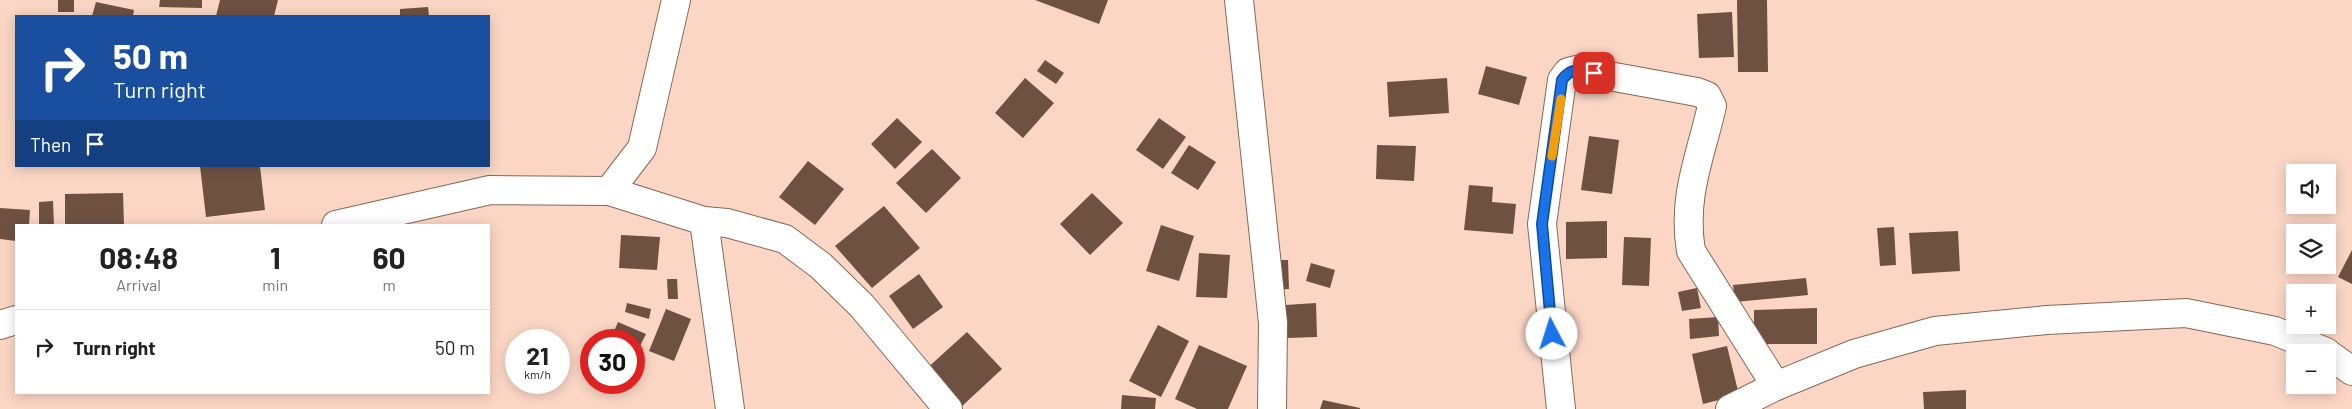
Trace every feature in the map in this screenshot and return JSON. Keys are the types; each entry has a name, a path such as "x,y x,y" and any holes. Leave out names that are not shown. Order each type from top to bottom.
{"street":[{"path":"609,191 642,148 676,0"},
{"path":"1239,0 1273,323 1272,409"},
{"path":"1561,409 1542,224 1562,80 1568,72 1576,70 1697,92 1707,96 1712,106 1689,193 1687,226 1692,251 1776,386"},
{"path":"340,224 490,190 609,191 704,222 727,224 785,239 814,261 862,306 948,409"},
{"path":"704,222 730,409"},
{"path":"1730,409 1776,386 1854,354 1935,330 2047,320 2186,313 2275,331 2306,344"},
{"path":"0,325 15,320"},
{"path":"2336,359 2352,371"}],"building":[{"path":"58,0 74,0 74,12 58,12"},
{"path":"160,0 202,0 202,8 159,7"},
{"path":"220,0 278,0 274,15 216,15"},
{"path":"1035,0 1108,0 1099,24"},
{"path":"1737,0 1767,0 1768,72 1738,72"},
{"path":"96,2 134,10 133,15 92,15"},
{"path":"428,7 429,15 400,15 400,9"},
{"path":"1732,12 1734,57 1699,58 1697,14"},
{"path":"1045,60 1064,73 1056,84 1037,71"},
{"path":"1486,66 1527,77 1519,105 1478,94"},
{"path":"1025,78 1054,103 1023,138 995,113"},
{"path":"1447,78 1449,113 1389,117 1387,82"},
{"path":"897,118 922,142 895,169 871,144"},
{"path":"1159,118 1186,137 1163,169 1136,150"},
{"path":"1589,136 1619,140 1612,194 1581,190"},
{"path":"1189,145 1216,162 1198,190 1171,173"},
{"path":"1377,145 1416,146 1414,181 1376,179"},
{"path":"932,149 961,178 926,213 896,183"},
{"path":"808,161 844,189 815,225 779,197"},
{"path":"200,167 260,167 265,210 206,217"},
{"path":"1469,185 1493,187 1492,202 1516,204 1513,234 1464,230"},
{"path":"123,193 124,224 65,224 65,194"},
{"path":"1092,193 1123,223 1090,255 1060,224"},
{"path":"53,201 54,224 39,224 39,202"},
{"path":"884,206 920,248 872,288 835,246"},
{"path":"0,208 30,210 29,224 15,224 15,241 0,239"},
{"path":"1607,221 1607,258 1566,259 1566,222"},
{"path":"1161,225 1194,236 1179,281 1146,271"},
{"path":"1894,227 1896,265 1880,266 1877,228"},
{"path":"1958,231 1960,271 1912,274 1909,233"},
{"path":"621,235 660,237 657,270 619,268"},
{"path":"1624,237 1651,238 1649,286 1622,285"},
{"path":"2352,250 2352,284 2338,277"},
{"path":"1199,253 1230,255 1227,298 1196,297"},
{"path":"1276,260 1288,260 1289,289 1277,290"},
{"path":"1311,263 1335,270 1330,288 1306,281"},
{"path":"919,274 943,307 913,329 889,296"},
{"path":"1806,278 1808,295 1735,302 1733,285"},
{"path":"667,279 677,279 678,299 668,299"},
{"path":"1697,288 1701,308 1682,311 1678,292"},
{"path":"627,303 651,309 649,319 625,312"},
{"path":"1316,303 1317,337 1287,338 1285,305"},
{"path":"1817,308 1817,344 1754,344 1754,310"},
{"path":"666,309 691,319 674,361 649,351"},
{"path":"1718,317 1719,336 1690,339 1689,319"},
{"path":"618,322 634,329 615,329"},
{"path":"1158,325 1189,341 1161,397 1129,381"},
{"path":"967,332 1002,369 960,408 924,371"},
{"path":"1199,345 1247,366 1228,409 1197,409 1175,399"},
{"path":"1727,346 1739,395 1703,404 1692,354"},
{"path":"1966,390 1966,409 1924,409 1923,392"},
{"path":"1122,395 1156,398 1155,409 1121,409"},
{"path":"1323,400 1360,408 1360,409 1320,409"}],"slow traffic":[{"path":"1552,156 1561,99"}],"route":[{"path":"1552,334 1542,224 1562,80 1568,72 1576,70 1594,73"}]}
